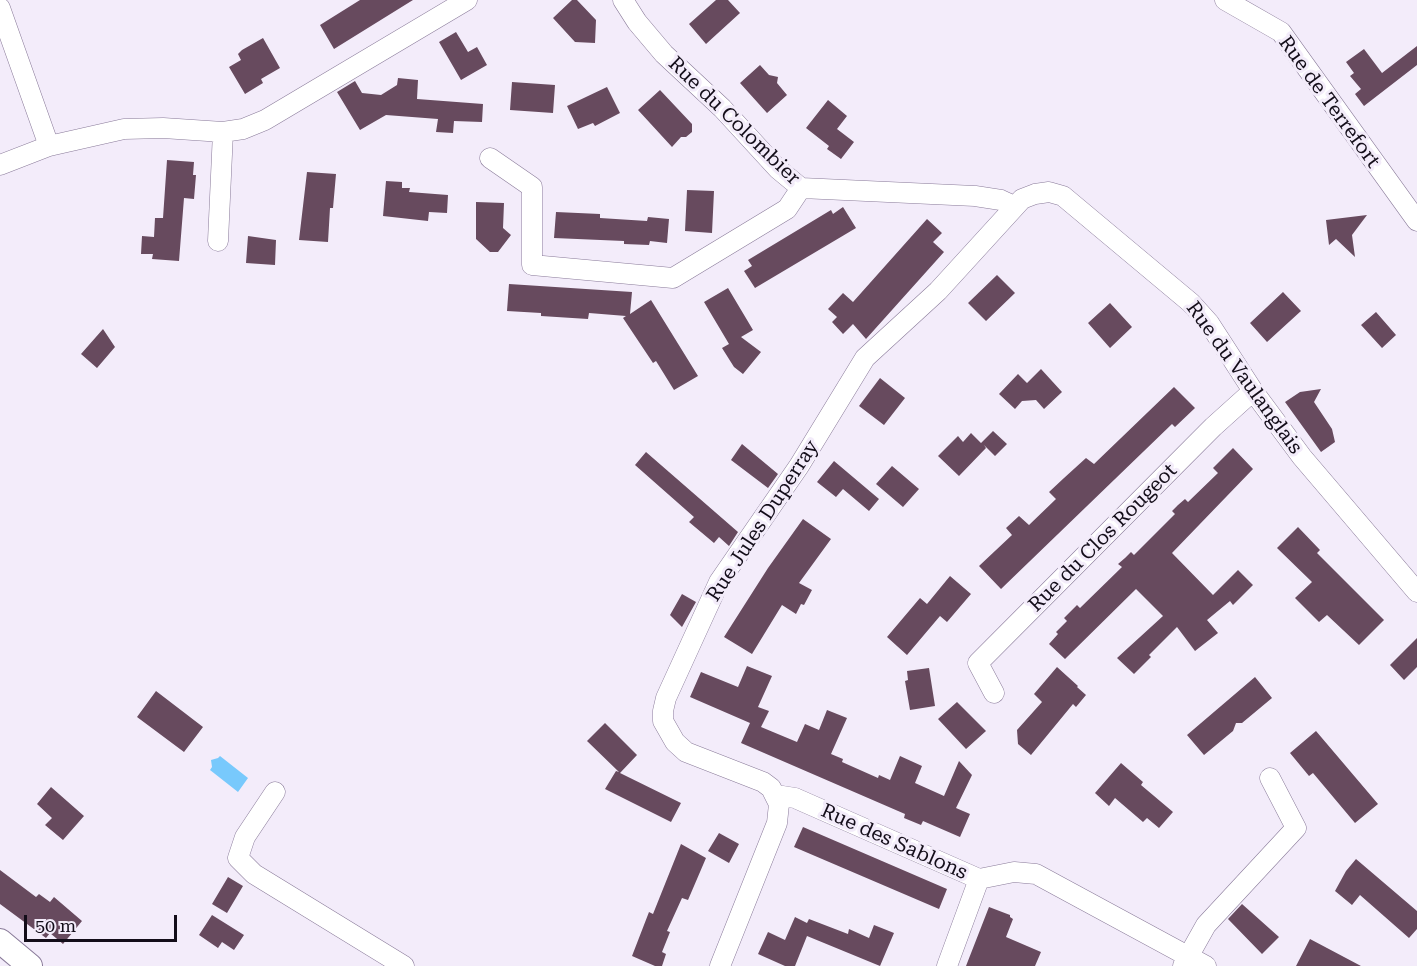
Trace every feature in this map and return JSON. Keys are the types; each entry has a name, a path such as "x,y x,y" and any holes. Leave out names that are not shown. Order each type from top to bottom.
{"street":[{"path":"0,165 49,146 124,129 163,128 224,132 243,129 265,120 467,0"},
{"name":"Rue du Colombier","path":"623,0 637,22 664,54 746,132 778,169 801,188 975,196 1001,200 1014,207"},
{"name":"Rue de Terrefort","path":"1225,0 1281,32 1417,221"},
{"path":"0,8 49,146"},
{"path":"218,241 224,132"},
{"path":"490,158 532,187 532,265 673,278 787,209 801,188"},
{"name":"Rue du Vaulanglais","path":"1014,207 1035,194 1049,192 1063,196 1191,303 1209,323 1253,391 1302,457 1417,592"},
{"name":"Rue Jules Duperray","path":"776,795 763,782 686,752 669,734 663,721 666,698 718,582 799,466 865,358 938,291 1014,207"},
{"name":"Rue du Clos Rougeot","path":"994,693 978,663 1213,427 1253,391"},
{"path":"1185,961 1206,925 1296,828 1269,778"},
{"path":"275,792 245,837 238,858 254,874 404,966"},
{"path":"720,966 777,823 779,804 776,795"},
{"name":"Rue des Sablons","path":"776,795 795,798 979,879 1014,872 1036,874 1185,961 1206,966"},
{"path":"947,966 979,879"},
{"path":"0,941 30,966"}],"water":[{"path":"220,756 248,778 238,792 210,770 211,760"}],"building":[{"path":"360,0 413,0 334,49 320,25"},
{"path":"572,0 577,0 596,20 595,43 575,42 553,18"},
{"path":"716,0 728,0 740,13 706,44 689,24"},
{"path":"456,32 468,52 477,47 487,65 461,80 439,42"},
{"path":"263,38 280,68 261,79 263,83 245,94 229,67 241,60 238,54 242,50"},
{"path":"1417,46 1417,65 1364,106 1355,94 1361,89 1350,76 1354,73 1346,62 1364,49 1382,73"},
{"path":"760,65 769,75 778,77 777,83 787,95 767,113 740,83"},
{"path":"398,78 418,80 417,99 483,104 482,122 454,121 453,133 436,132 438,119 386,115 360,130 337,92 355,81 362,93 381,95 397,85"},
{"path":"512,82 555,85 553,113 510,110"},
{"path":"607,87 620,113 595,126 593,123 578,129 567,106"},
{"path":"660,90 692,124 692,132 686,137 681,137 672,147 638,110"},
{"path":"828,100 847,116 837,129 854,142 841,159 806,128"},
{"path":"167,160 194,162 193,175 196,175 194,199 184,198 179,261 152,259 153,254 141,254 142,236 154,237 155,218 163,218"},
{"path":"307,172 336,174 333,208 330,208 328,242 299,240"},
{"path":"386,181 402,182 402,188 410,188 409,192 448,195 447,213 429,212 428,221 383,216"},
{"path":"687,190 714,191 712,233 685,231"},
{"path":"476,202 504,203 503,228 511,235 498,252 490,252 476,239"},
{"path":"843,207 856,228 755,288 744,271 752,266 748,260 831,210 833,214"},
{"path":"556,212 600,214 600,218 647,221 648,217 669,219 667,243 650,241 649,245 624,244 624,241 554,238"},
{"path":"1367,215 1352,235 1355,257 1336,239 1329,245 1326,220"},
{"path":"927,219 942,233 933,242 944,252 866,339 853,324 843,334 832,322 837,317 828,309 843,293 853,302"},
{"path":"248,236 276,240 275,265 246,263"},
{"path":"997,275 1015,293 986,321 968,303"},
{"path":"509,284 632,292 630,314 651,300 698,376 674,390 656,361 653,363 623,318 626,316 589,313 588,319 507,311"},
{"path":"728,288 753,330 741,337 761,352 743,374 734,367 722,348 729,344 704,302"},
{"path":"1283,292 1301,311 1267,342 1250,323"},
{"path":"1110,303 1132,327 1110,348 1088,323"},
{"path":"1376,312 1396,335 1382,348 1361,325"},
{"path":"103,329 115,347 97,368 81,354"},
{"path":"1041,369 1062,392 1044,409 1036,400 1022,401 1015,409 999,394 1018,374 1027,383"},
{"path":"880,378 905,398 884,425 859,406"},
{"path":"1174,387 1195,408 1175,427 1172,424 1001,589 979,566 1012,535 1006,528 1019,516 1029,525 1056,499 1049,492 1086,458 1094,464"},
{"path":"1321,389 1314,402 1332,429 1335,442 1321,452 1285,402 1300,392"},
{"path":"993,431 1007,444 995,456 984,445 986,448 959,476 938,456 958,436 963,442 971,433 981,443"},
{"path":"742,444 778,474 768,488 731,460"},
{"path":"1233,448 1253,469 1172,553 1213,595 1238,570 1253,585 1233,605 1230,601 1207,620 1218,633 1195,651 1177,627 1134,674 1117,658 1163,616 1136,589 1065,659 1049,644 1058,634 1056,632 1067,621 1064,618 1077,605 1080,608 1122,567 1118,564 1131,552 1134,555 1175,514 1172,511 1178,505 1185,499 1188,502 1218,473 1213,468"},
{"path":"646,452 738,532 729,546 719,537 714,543 689,522 694,517 635,465"},
{"path":"834,461 879,499 869,511 843,489 836,497 817,482"},
{"path":"892,466 919,489 903,507 876,484"},
{"path":"803,519 831,539 799,583 812,590 796,614 782,605 752,654 724,637 768,568"},
{"path":"1298,527 1320,550 1317,553 1384,620 1359,645 1327,615 1319,622 1295,598 1312,582 1277,548"},
{"path":"950,576 971,594 947,622 940,616 907,655 887,637 920,598 927,604"},
{"path":"682,594 696,602 682,627 670,615"},
{"path":"1417,638 1417,667 1404,680 1390,665"},
{"path":"747,666 772,676 758,707 769,711 761,727 797,742 805,724 819,730 827,710 847,718 831,754 843,759 842,762 878,778 879,775 890,780 900,756 922,766 915,783 944,796 959,761 972,775 956,808 970,814 960,837 923,821 921,825 904,818 905,814 741,743 750,723 690,697 701,672 738,687"},
{"path":"1057,667 1086,695 1076,707 1073,704 1031,755 1018,744 1017,730 1042,702 1034,694"},
{"path":"929,668 935,706 910,710 905,681 908,680 907,671"},
{"path":"1255,677 1272,698 1242,723 1236,723 1233,731 1204,755 1187,735"},
{"path":"156,691 203,727 184,752 137,717"},
{"path":"957,702 986,731 966,749 938,719"},
{"path":"605,723 637,755 620,773 681,803 671,822 605,789 616,771 619,772 587,741"},
{"path":"1316,731 1378,804 1355,823 1313,773 1309,776 1290,753"},
{"path":"1121,763 1143,782 1141,785 1173,812 1159,828 1147,818 1143,822 1115,798 1109,806 1095,793"},
{"path":"51,787 84,816 63,840 45,825 52,818 37,804"},
{"path":"803,827 947,889 939,909 794,847"},
{"path":"719,833 739,844 729,863 708,851"},
{"path":"681,844 706,858 688,900 682,898 667,931 670,932 662,952 666,954 662,966 655,966 632,956 649,912 653,914"},
{"path":"1356,859 1417,911 1417,929 1409,938 1360,895 1352,905 1335,891"},
{"path":"0,870 36,897 39,894 50,902 54,897 82,921 63,944 50,933 46,938 0,904"},
{"path":"228,877 243,886 227,913 212,904"},
{"path":"1242,904 1279,937 1262,954 1228,919"},
{"path":"989,907 1010,915 1013,919 1006,937 1041,952 1035,966 966,966"},
{"path":"212,915 244,935 234,950 222,942 218,948 199,935"},
{"path":"795,917 807,923 809,919 848,934 849,929 869,938 874,925 894,933 880,966 807,936 795,966 785,966 758,954 768,932 785,940"},
{"path":"1310,939 1361,966 1296,966"}]}
